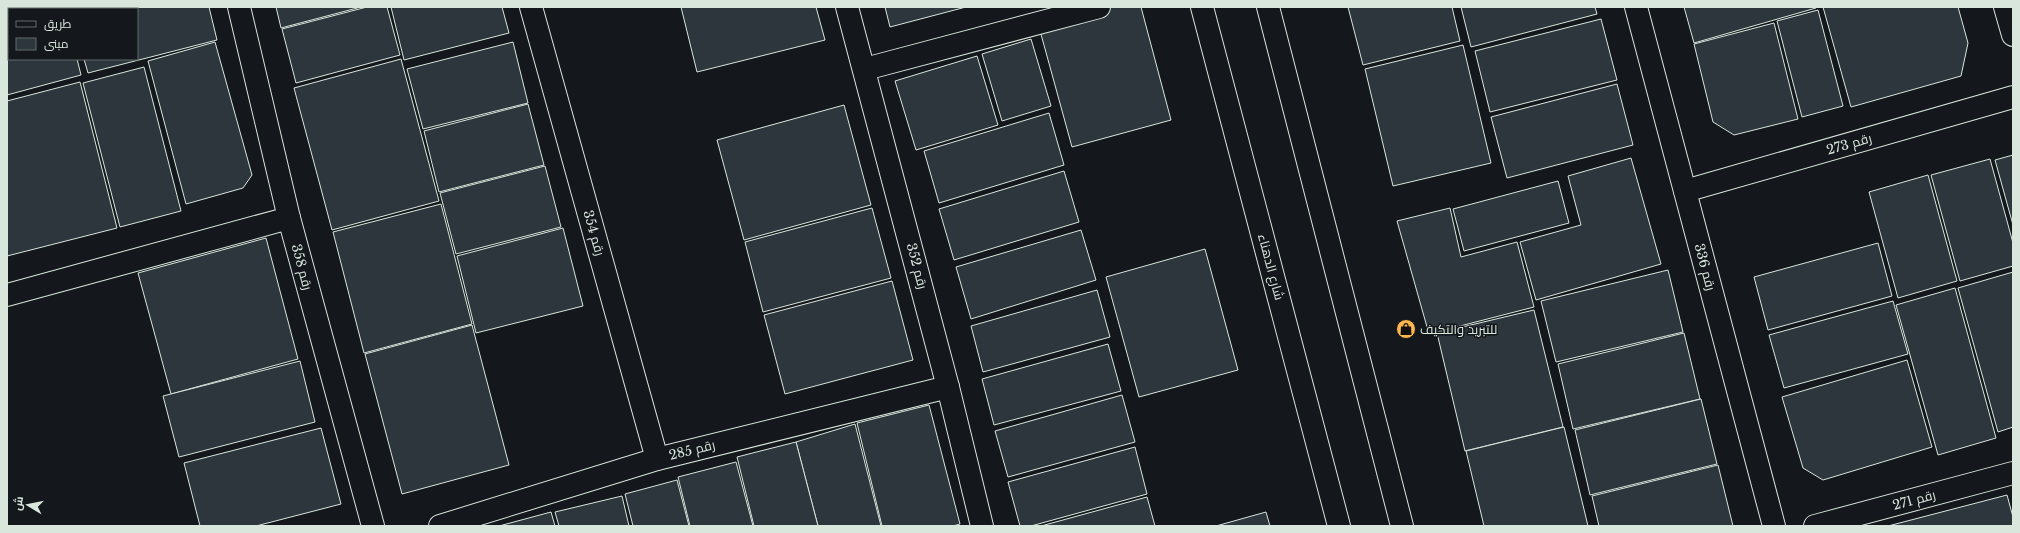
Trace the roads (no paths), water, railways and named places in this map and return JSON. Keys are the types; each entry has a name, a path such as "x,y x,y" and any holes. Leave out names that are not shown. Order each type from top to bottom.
{"street":[{"name":"رقم 358","path":"238,7 289,218 373,526"},
{"name":"رقم 354","path":"531,7 657,459"},
{"name":"رقم 352","path":"847,7 865,69 948,387 982,526"},
{"path":"865,69 1099,7"},
{"name":"شارع الدهناء","path":"1202,7 1339,526"},
{"path":"1268,7 1402,526"},
{"name":"رقم 336","path":"1636,7 1774,526"},
{"path":"2005,7 2013,35"},
{"name":"رقم 273","path":"1685,191 2013,97"},
{"path":"7,295 289,218"},
{"name":"رقم 285","path":"440,526 657,459 948,387"},
{"name":"رقم 271","path":"1815,526 2013,473"}],"place":[{"name":"للتبرید والتکیف","path":"1406,329"}]}
